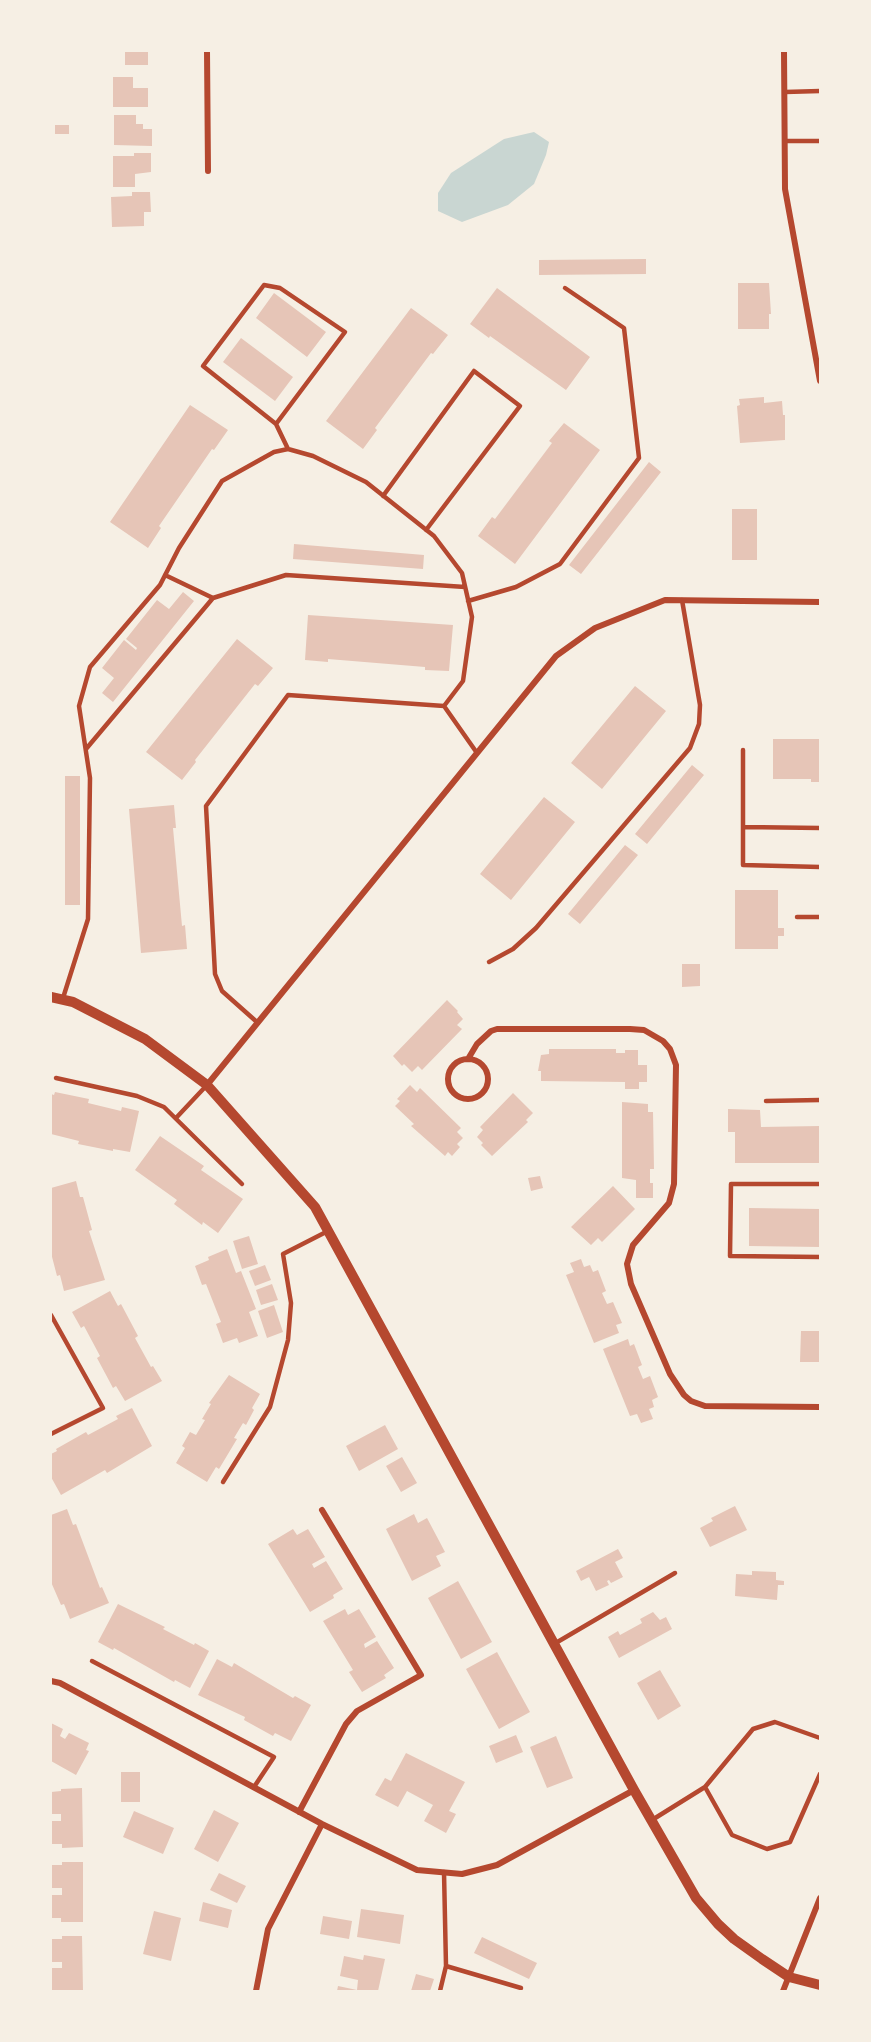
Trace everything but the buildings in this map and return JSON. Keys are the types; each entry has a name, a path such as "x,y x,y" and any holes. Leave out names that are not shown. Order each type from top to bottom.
{"street":[{"path":"207,51 208,171"},
{"path":"784,51 785,189 820,381"},
{"path":"207,1085 556,656 595,628 665,600 820,602"},
{"path":"57,998 73,1002 145,1039 207,1085 315,1207 634,1790 696,1898 718,1924 734,1938 789,1977 820,1985"},
{"path":"468,1059 484,1067 488,1080 483,1093 471,1099 465,1099 453,1093 448,1074 456,1064 468,1059 477,1044 491,1031 497,1029 644,1030 663,1041 670,1049 676,1065 674,1184 669,1203 633,1245 627,1264 632,1284 666,1364 684,1395 698,1404 714,1407 820,1407"},
{"path":"299,1812 346,1724 357,1711 421,1675 322,1510"},
{"path":"51,1681 60,1683 322,1824 417,1870 462,1874 497,1865 634,1790"},
{"path":"256,1991 268,1929 322,1824"},
{"path":"783,1991 820,1898"}],"lane":[{"path":"785,92 820,91"},
{"path":"785,141 820,141"},
{"path":"276,424 345,332 280,288 264,285 203,366 276,424 288,449"},
{"path":"468,601 516,587 560,564 639,458 624,328 565,288"},
{"path":"383,496 474,371 520,406 426,530"},
{"path":"57,998 88,919 90,778 79,706 90,667 160,585 179,548 222,481 274,452 288,449 313,456 366,482 434,536 462,573 472,616 463,681 444,706"},
{"path":"165,575 213,598"},
{"path":"86,749 213,598 285,575 465,586"},
{"path":"489,962 513,950 536,928 690,748 699,724 700,705 682,600"},
{"path":"258,1023 222,991 216,974 206,806 288,694 444,706"},
{"path":"444,706 477,753"},
{"path":"743,750 743,866 820,867"},
{"path":"743,827 820,828"},
{"path":"797,917 820,917"},
{"path":"56,1078 137,1096 164,1107 242,1184"},
{"path":"176,1118 207,1085"},
{"path":"766,1101 820,1100"},
{"path":"820,1184 731,1184 730,1256 820,1257"},
{"path":"223,1482 270,1407 288,1340 291,1303 283,1254 328,1231"},
{"path":"51,1315 103,1408 51,1434"},
{"path":"554,1644 675,1573"},
{"path":"92,1661 273,1757 254,1788"},
{"path":"652,1820 705,1787 753,1729 776,1722 820,1738"},
{"path":"705,1787 732,1835 767,1849 790,1842 820,1774"},
{"path":"440,1991 446,1966 444,1872"},
{"path":"446,1966 521,1988"}],"shaded area":[{"path":"534,132 549,142 534,184 508,205 462,222 438,211 438,193 451,173 504,139"}]}
